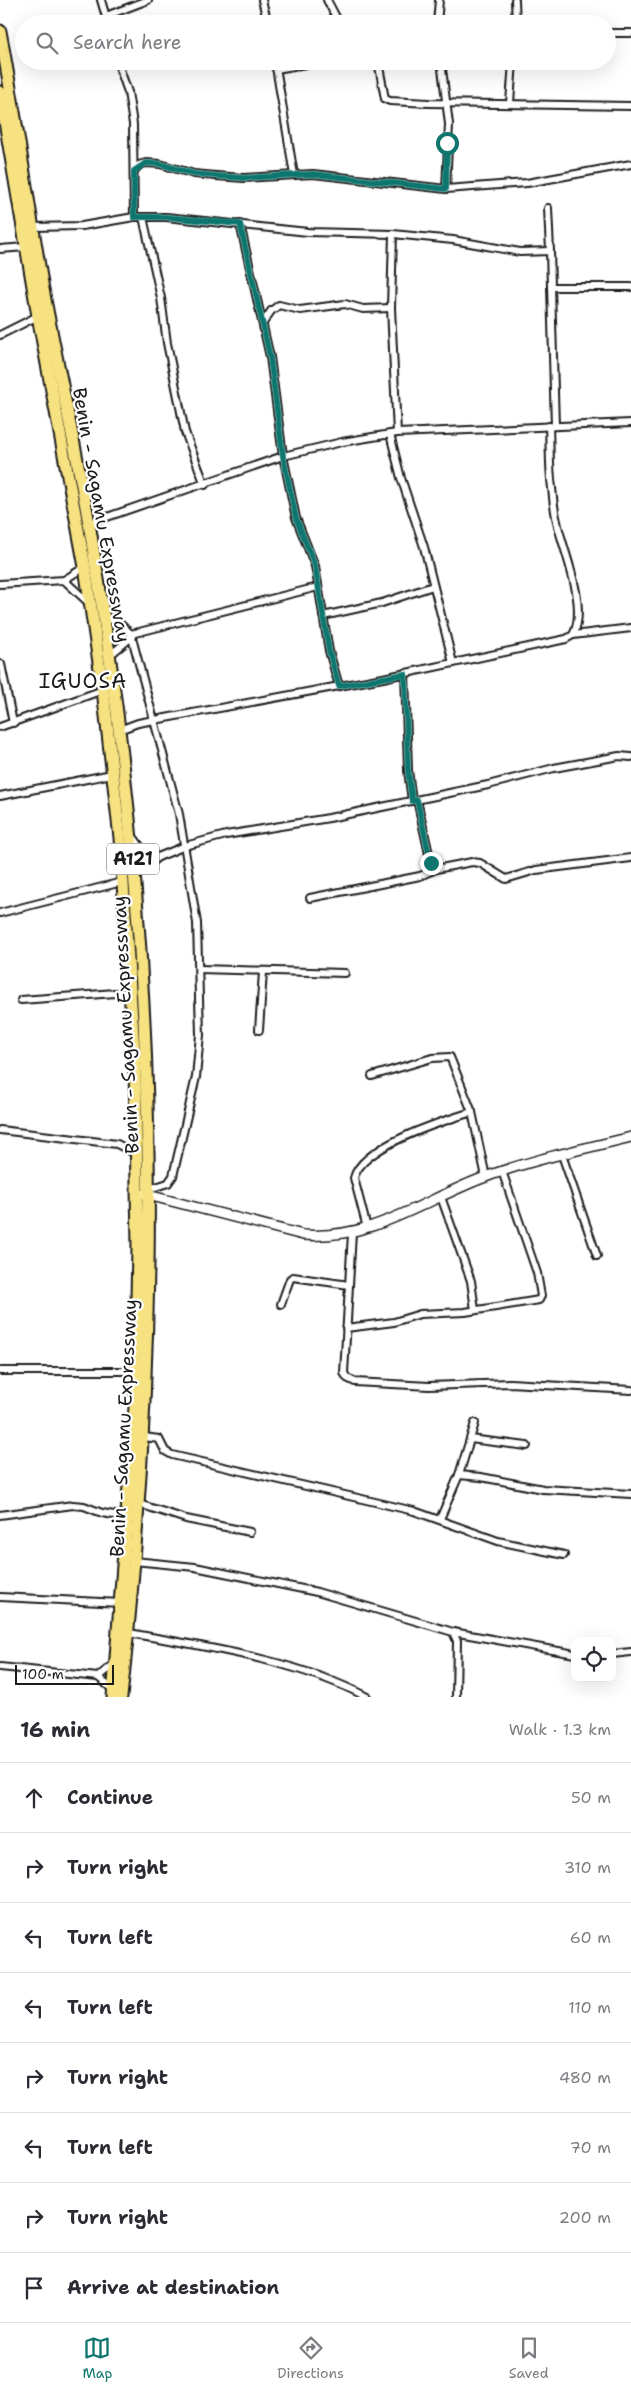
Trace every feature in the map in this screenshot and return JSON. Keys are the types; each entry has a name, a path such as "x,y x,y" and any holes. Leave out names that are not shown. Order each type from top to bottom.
{"highway":[{"name":"Benin - Sagamu Expressway","path":"0,31 33,227 89,525 109,656 130,832 143,986 145,1192 140,1408 144,1437 134,1561 116,1695"},
{"name":"A121","path":"0,92 38,316 86,567 104,690 122,882 135,1066 136,1154 145,1192 135,1371 140,1408 126,1517 121,1603 123,1632 116,1663 116,1695"}],"street":[{"path":"101,0 106,15"},
{"path":"109,15 148,0"},
{"path":"262,0 266,15"},
{"path":"327,0 335,15"},
{"path":"438,15 439,0"},
{"path":"514,0 515,15"},
{"path":"616,33 631,33"},
{"path":"120,70 128,92 133,124 134,217"},
{"path":"276,70 294,175"},
{"path":"380,70 386,99 446,103 631,106"},
{"path":"442,70 449,124 446,189"},
{"path":"510,103 512,70"},
{"path":"134,171 146,163 160,164 194,174 216,176 244,178 294,175 360,178 446,189 527,183 631,164"},
{"path":"548,208 551,287 552,487 558,527 573,573 577,599 577,624 573,635"},
{"path":"33,227 82,226 134,217 166,217 308,232 393,234 453,240 520,252 550,251"},
{"path":"143,217 161,298 167,343 185,432 205,485"},
{"path":"240,224 263,323 283,456 296,518 315,566 323,616 339,686"},
{"path":"393,234 391,308 394,433 453,663"},
{"path":"0,249 26,247"},
{"path":"551,287 631,287"},
{"path":"263,323 271,311 279,306 300,310 345,304 363,309 391,308"},
{"path":"0,335 38,316"},
{"path":"76,518 89,525 283,456 342,442 394,433 631,423"},
{"path":"0,584 64,580 86,567"},
{"path":"64,580 91,605"},
{"path":"323,616 382,603 433,586"},
{"path":"131,634 318,587"},
{"path":"103,617 118,622 131,634 179,814 197,923 200,1035 196,1077 171,1180 145,1192"},
{"path":"119,730 154,721 405,674 566,639 573,635 631,628"},
{"path":"109,656 128,641 131,634"},
{"path":"1,664 13,723"},
{"path":"405,674 408,770 414,801 431,863 436,869"},
{"path":"0,727 104,690"},
{"path":"134,876 158,857 184,846 226,835 329,818 414,801 554,768 620,756 631,757"},
{"path":"0,796 112,774"},
{"path":"130,832 145,853 158,857"},
{"path":"310,898 420,876 436,869 472,862 480,863 502,878 509,879 536,870 631,858"},
{"path":"0,913 122,882"},
{"path":"199,970 345,973"},
{"path":"259,1030 263,972"},
{"path":"21,1000 129,992"},
{"path":"372,1076 432,1058 450,1057 472,1112 486,1177"},
{"path":"368,1228 354,1178 363,1163 388,1144 437,1123 472,1112"},
{"path":"0,1130 117,1144 136,1154"},
{"path":"145,1192 303,1235 327,1237 368,1228 502,1171 631,1137"},
{"path":"562,1155 597,1256"},
{"path":"346,1328 394,1322 420,1314 475,1310 536,1301 541,1296 537,1273 502,1171"},
{"path":"441,1197 472,1281 475,1310"},
{"path":"352,1233 344,1373 347,1378 356,1382 429,1386 510,1383 631,1390"},
{"path":"281,1304 290,1279 293,1277 349,1285"},
{"path":"0,1371 135,1371"},
{"path":"440,1519 459,1475 475,1423"},
{"path":"144,1437 159,1439 165,1451 172,1455 440,1519 498,1541 564,1555"},
{"path":"470,1439 527,1446"},
{"path":"459,1475 481,1477 544,1489 631,1494"},
{"path":"139,1504 186,1518 250,1532"},
{"path":"0,1515 73,1505 126,1517"},
{"path":"134,1561 195,1567 317,1592 453,1632 571,1653"},
{"path":"0,1597 121,1603"},
{"path":"123,1632 252,1658 316,1674 367,1697"},
{"path":"453,1632 457,1641 456,1697"},
{"path":"616,1654 631,1652"},
{"path":"98,1678 116,1663"},
{"path":"0,1667 98,1678 116,1695"}],"district":[{"name":"IGUOSA","path":"83,681"}],"route":[{"path":"431,863 417,800 412,801 408,770 405,674 339,686 329,651 315,566 296,518 283,456 270,357 240,224 166,217 134,217 132,193 134,171 139,165 146,163 160,164 194,174 216,176 244,178 313,174 446,189 447,143"}]}
